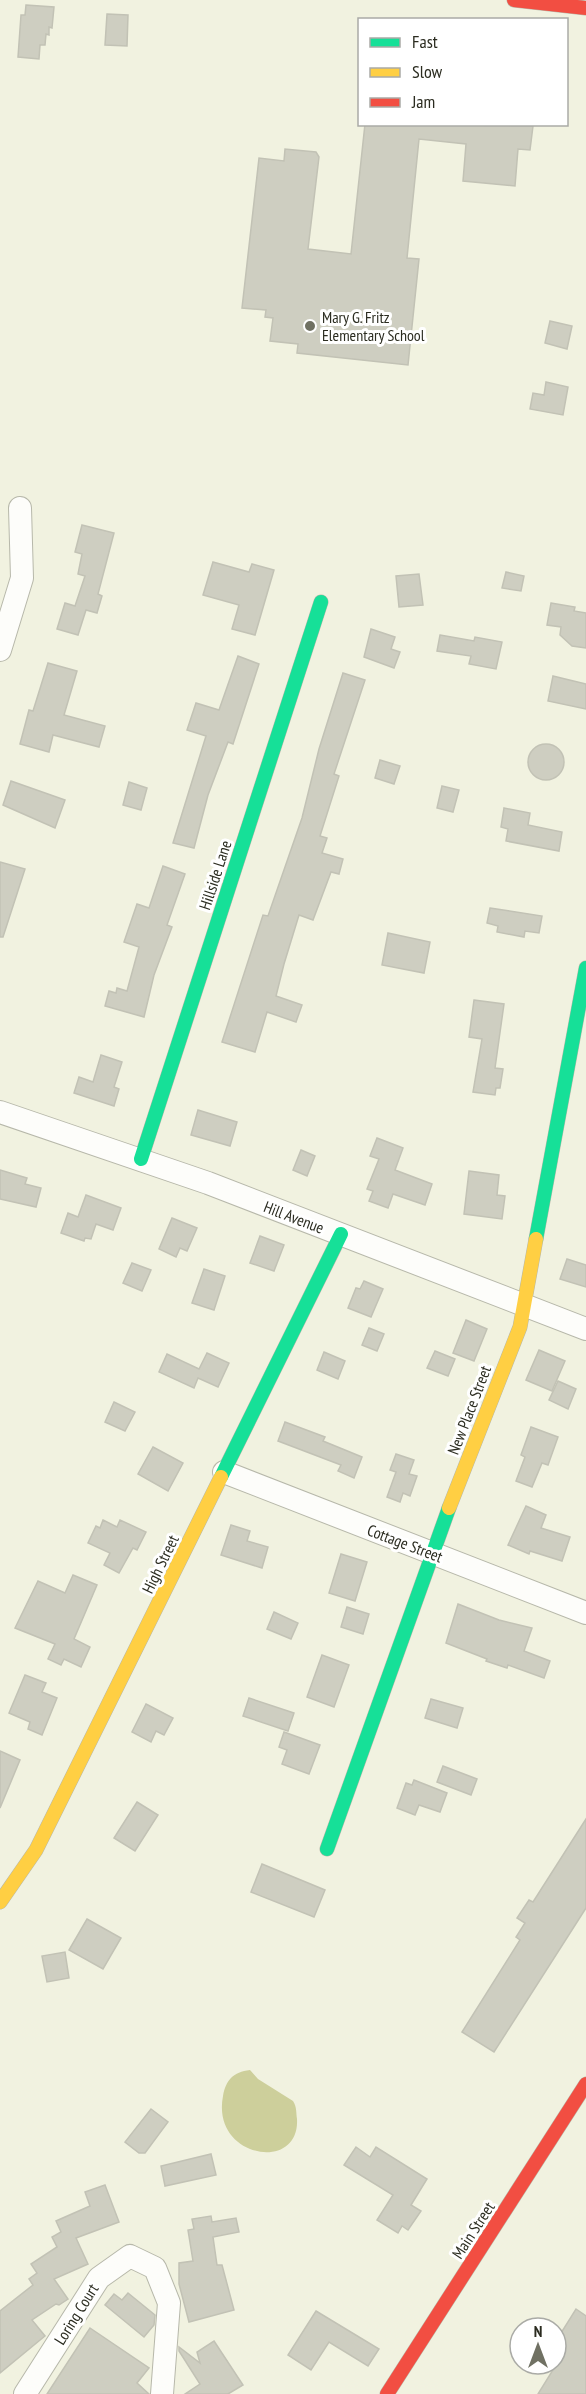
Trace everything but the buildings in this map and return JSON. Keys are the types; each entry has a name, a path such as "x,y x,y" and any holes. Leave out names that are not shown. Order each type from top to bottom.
{"street":[{"path":"514,0 586,8"},
{"path":"0,650 22,578 20,508"},
{"name":"Hillside Lane","path":"141,1159 321,602"},
{"name":"New Place Street","path":"327,1849 431,1553 520,1327 586,968"},
{"name":"Hill Avenue","path":"0,1112 141,1159 586,1329"},
{"name":"High Street","path":"0,1902 36,1850 341,1234"},
{"name":"Cottage Street","path":"224,1472 586,1613"},
{"name":"Main Street","path":"387,2394 586,2084"},
{"name":"Loring Court","path":"25,2394 99,2278 130,2256 155,2268 169,2303 162,2394"}],"shaded area":[{"path":"250,2070 258,2079 293,2101 295,2106 297,2119 294,2136 285,2147 272,2152 257,2151 242,2145 230,2133 223,2117 223,2096 228,2081 239,2073"}],"traffic: fast":[{"path":"141,1159 321,602"},
{"path":"536,1239 586,968"},
{"path":"221,1477 341,1234"},
{"path":"327,1849 449,1508"}],"traffic: slow":[{"path":"449,1508 520,1327 536,1239"},
{"path":"0,1902 36,1850 221,1477"}],"traffic: jam":[{"path":"514,0 586,8"},
{"path":"387,2394 586,2084"}],"place":[{"name":"Mary G. Fritz Elementary School","path":"310,326"}]}
